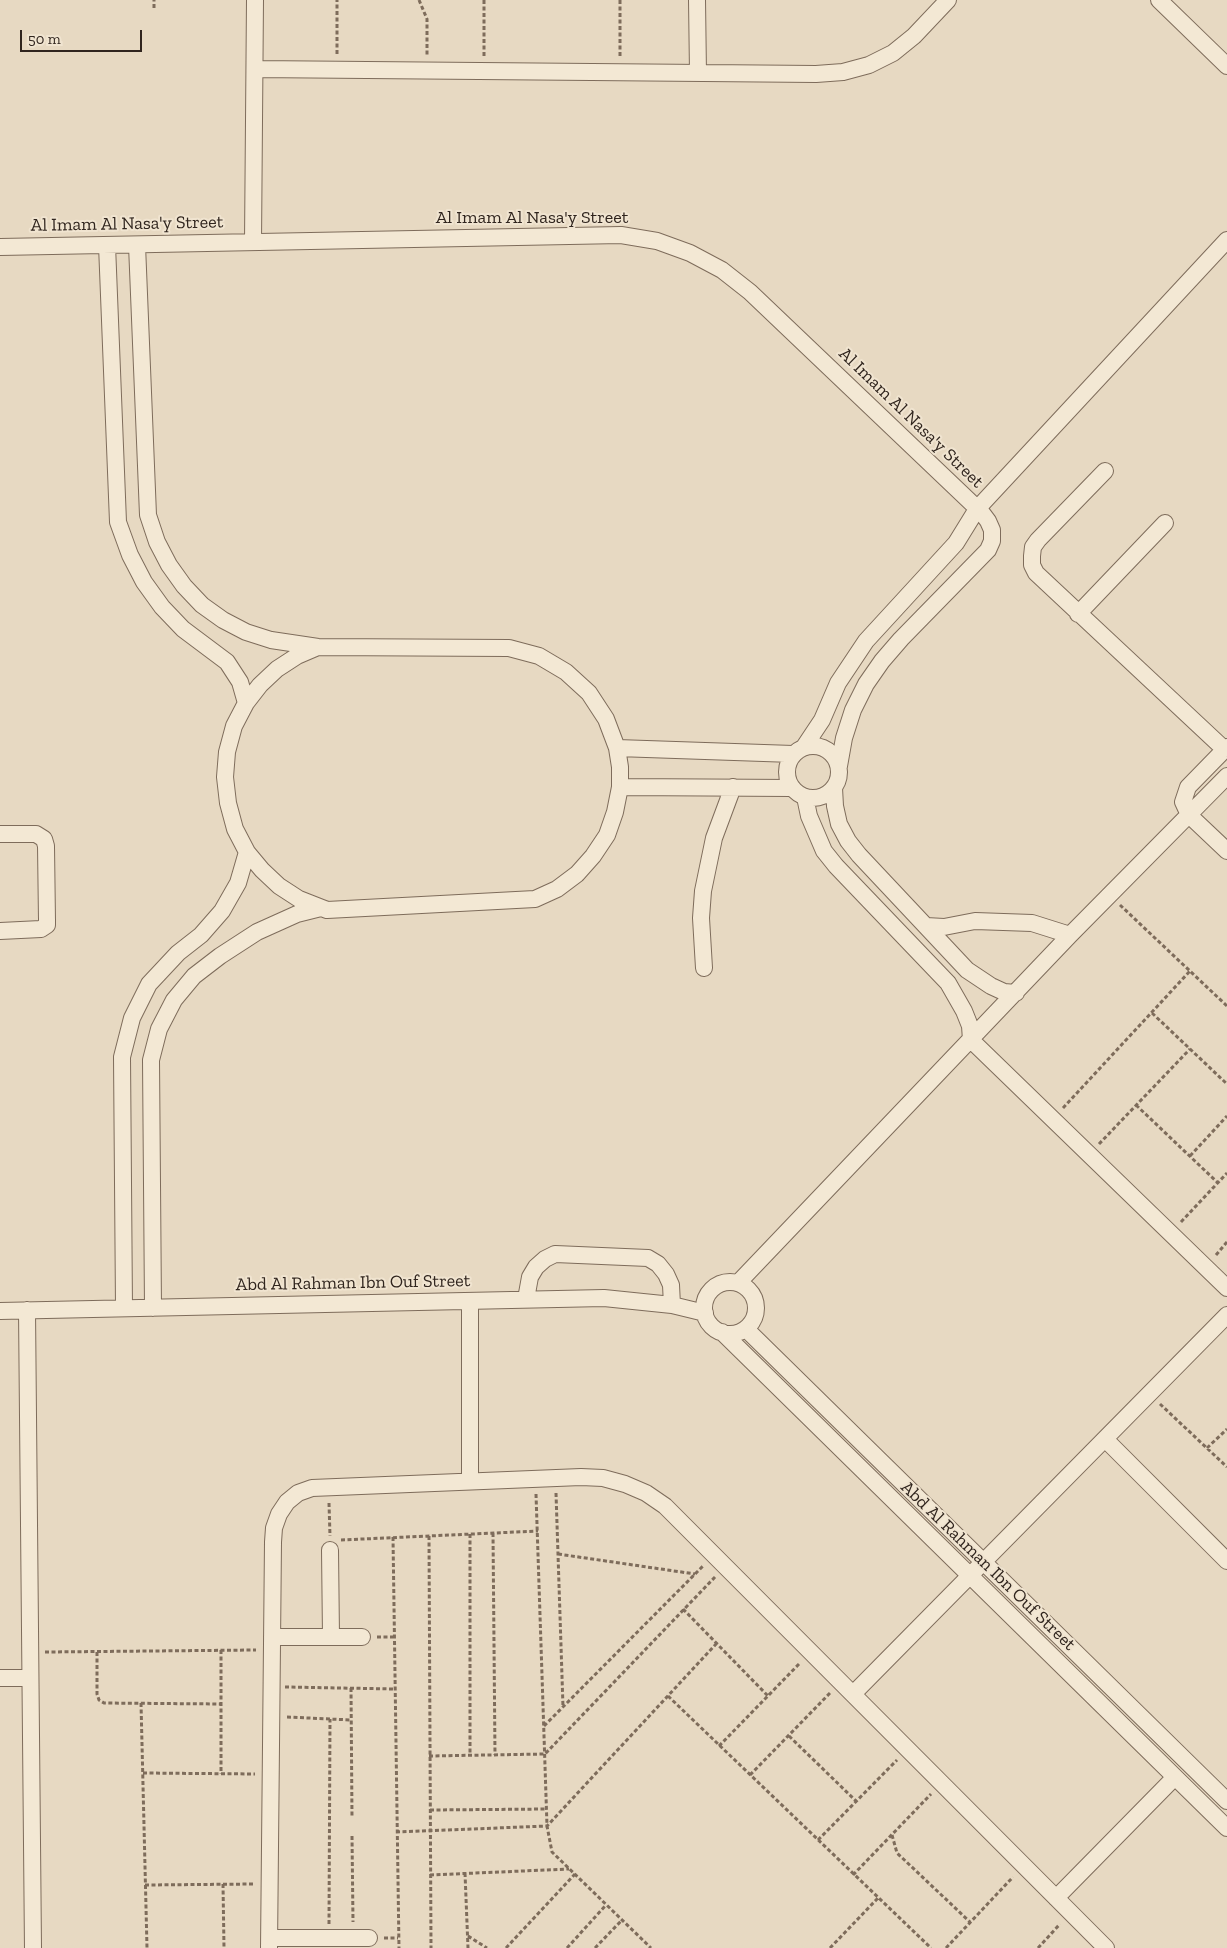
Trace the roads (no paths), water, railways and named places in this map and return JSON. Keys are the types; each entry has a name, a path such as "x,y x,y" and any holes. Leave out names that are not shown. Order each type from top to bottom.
{"street":[{"path":"253,242 256,69 255,0"},
{"path":"697,0 698,73"},
{"path":"256,69 816,74 843,72 868,65 893,53 914,36 948,0"},
{"path":"1159,0 1227,66"},
{"name":"Al Imam Al Nasa'y Street","path":"0,246 621,235 656,241 690,253 722,270 750,292 977,509 988,521 992,530 992,541 988,550 882,661 866,684 853,710 844,738 839,766"},
{"path":"834,788 824,796 805,797 792,788 786,770 798,750 818,727 838,683 856,655 956,543 977,509 1227,240"},
{"path":"107,245 118,522 130,555 144,582 162,607 183,629 227,662 240,682 246,703"},
{"path":"137,245 148,515 157,542 169,565 184,586 202,605 223,620 246,632 271,640 318,647 509,648 539,656 566,672 589,693 606,719 617,748 620,767 620,787 615,812 610,827 594,856 577,874 557,889 534,899 327,910 299,899 279,886 247,852 235,828 228,803 225,778 230,743 234,726 246,703 260,685 277,669 297,656 318,647"},
{"path":"1105,471 1038,540 1033,547 1032,565 1036,573 1078,614 1226,748 1188,787 1183,802 1189,815 1227,851"},
{"path":"1078,614 1165,523"},
{"path":"617,748 798,750 817,745 829,750 839,766 840,774 834,788 835,806 839,824 848,841 967,970 979,979 1004,992 1016,994"},
{"path":"738,1283 1016,994 1070,935 1111,896 1227,776"},
{"path":"620,787 792,788"},
{"path":"704,968 701,918 703,891 714,838 734,788"},
{"path":"805,797 812,825 824,851 836,866 948,983 964,1011 970,1026 971,1040 1227,1288"},
{"path":"0,834 36,834 44,838 46,846 47,920 47,925 41,930 0,931"},
{"path":"124,1308 122,1057 132,1018 149,984 178,953 201,935 222,911 238,883 247,852"},
{"path":"153,1308 151,1060 159,1029 174,1000 194,976 220,956 257,932 297,914 321,908"},
{"path":"926,926 944,927 975,921 1032,923 1070,935"},
{"path":"526,1299 530,1276 545,1259 555,1254 648,1258 658,1264 666,1274 671,1285 672,1305"},
{"path":"726,1282 738,1283 749,1289 756,1300 754,1319 746,1328 734,1333 722,1332 711,1324 705,1313 707,1295 715,1286 726,1282"},
{"name":"Abd Al Rahman Ibn Ouf Street","path":"0,1311 604,1298 672,1305 705,1313"},
{"path":"470,1301 470,1481"},
{"path":"27,1310 33,1948"},
{"path":"853,1694 1227,1315"},
{"name":"Abd Al Rahman Ibn Ouf Street","path":"746,1328 1227,1801"},
{"name":"Abd Al Rahman Ibn Ouf Street","path":"722,1332 1227,1828"},
{"path":"1105,1439 1227,1561"},
{"path":"361,1938 329,1938 270,1943 274,1528 278,1514 287,1502 298,1494 312,1488 556,1477 603,1478 625,1484 646,1493 664,1506 1106,1948"},
{"path":"330,1545 331,1637"},
{"path":"272,1644 331,1637 362,1637"},
{"path":"0,1678 30,1678"},
{"path":"1056,1898 1175,1777"}]}
